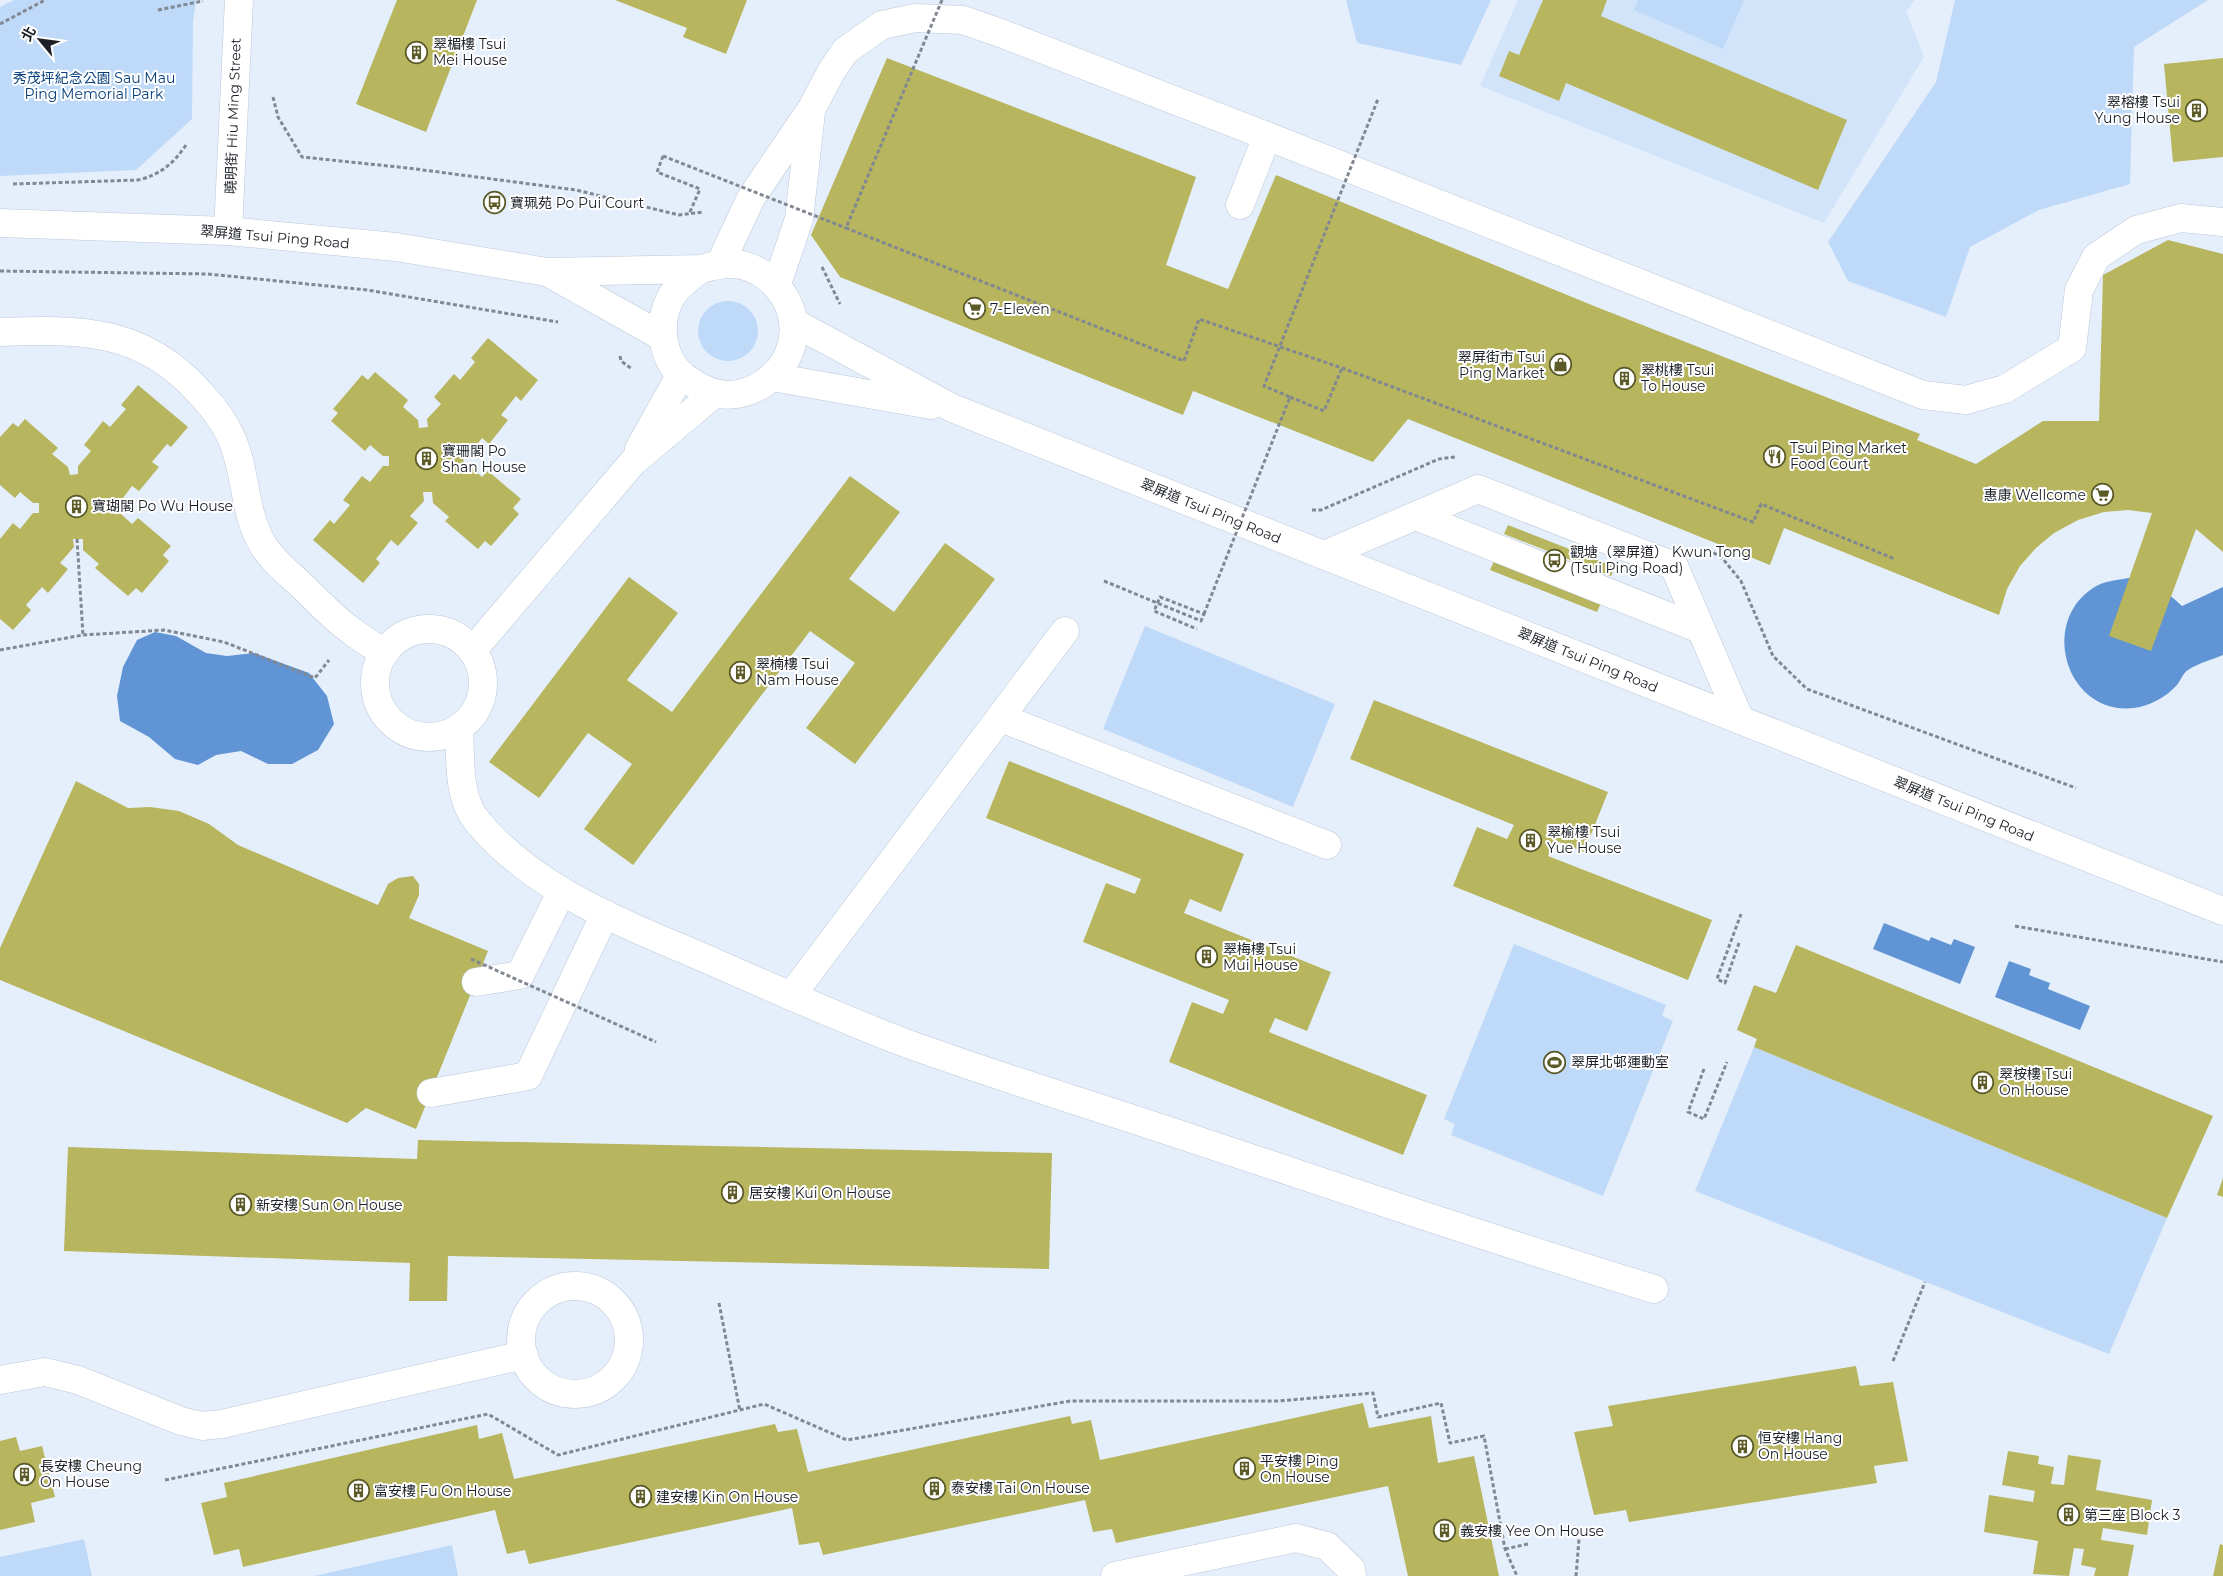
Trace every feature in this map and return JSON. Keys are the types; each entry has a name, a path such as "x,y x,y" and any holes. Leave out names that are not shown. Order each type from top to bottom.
{"street":[{"name":"曉明街 Hiu Ming Street","path":"228,232 240,0"},
{"path":"711,266 742,218 751,198 812,108 831,72 845,51 882,25 916,18 963,20 1267,136 1923,395 1966,400 2005,389 2072,348 2079,290 2096,257 2136,230 2181,218 2223,222"},
{"path":"776,284 799,219 812,108"},
{"path":"1240,205 1267,136"},
{"name":"翠屏道 Tsui Ping Road","path":"0,223 228,232 396,247 547,272 711,266 741,265 760,272 776,284 788,302 793,322 792,342 785,361 772,377 756,388 736,394 715,393 697,386 675,385 663,337 664,316 671,297 684,281 711,266"},
{"name":"翠屏道 Tsui Ping Road","path":"547,272 663,337"},
{"name":"翠屏道 Tsui Ping Road","path":"793,322 952,408 2223,912"},
{"path":"0,332 51,330 101,335 127,341 171,365 207,401 222,420 231,437 238,455 250,513 264,547 278,563 352,632 385,653"},
{"name":"翠屏道 Tsui Ping Road","path":"772,377 952,408"},
{"path":"633,462 675,385"},
{"path":"472,651 633,462 715,393"},
{"path":"1324,555 1478,489 1674,566 1740,720"},
{"path":"1416,516 1700,629"},
{"path":"429,629 445,631 460,639 472,651 480,666 483,682 481,699 473,715 459,728 442,736 424,737 406,732 390,722 380,707 375,689 377,670 385,653 398,640 412,632 429,629"},
{"path":"791,996 1065,631"},
{"path":"1000,718 1327,845"},
{"path":"459,728 462,787 474,818 500,846 562,891 605,914 791,996 908,1043 1539,1254 1654,1289"},
{"path":"473,971 520,975 562,891"},
{"path":"431,1093 528,1076 605,914"},
{"path":"0,1380 45,1372 78,1380 180,1421 202,1426 222,1424 524,1355"},
{"path":"1115,1576 1296,1538 1327,1546 1351,1568 1352,1576"}],"path":[{"path":"0,24 45,0"},
{"path":"846,228 942,0"},
{"path":"158,10 206,1"},
{"path":"1342,368 1324,411 1264,386 1378,99"},
{"path":"10,184 138,180 150,177 166,168 178,157 186,145"},
{"path":"689,214 700,189 657,172 663,156 1184,361 1200,318 1342,368 1753,522 1761,504 1895,559"},
{"path":"302,157 408,168 576,190 679,215 701,211 742,218"},
{"path":"793,238 816,254 838,302 846,308"},
{"path":"0,271 208,274 367,290 563,323"},
{"path":"619,353 621,361 675,385"},
{"path":"1104,581 1200,622 1290,397"},
{"path":"77,539 82,635"},
{"path":"1197,629 1154,611 1160,597 1204,614"},
{"path":"0,650 82,635 164,630 224,642 315,678 352,632"},
{"path":"1739,943 1725,983 1717,979 1741,914"},
{"path":"2015,926 2223,962"},
{"path":"473,971 656,1042"},
{"path":"1704,1069 1688,1112 1704,1119 1727,1062"},
{"path":"1893,1361 1926,1282"},
{"path":"719,1303 740,1410"},
{"path":"165,1480 488,1414 558,1455 764,1404 848,1440 1070,1401 1278,1401 1373,1392 1378,1417 1441,1403 1450,1443 1484,1436 1506,1549 1517,1576"},
{"path":"1576,1576 1579,1539"},
{"path":"1506,1549 1528,1544"}],"shaded area":[{"path":"1518,0 1915,0 1906,11 1924,57 1824,223 1480,86"}],"green space":[{"name":"秀茂坪紀念公園 Sau Mau Ping Memorial Park","path":"14,0 196,0 193,22 192,119 136,170 0,176 0,7"},
{"path":"1346,0 1491,0 1461,65 1357,43"},
{"path":"1638,0 1744,0 1723,49 1634,10"},
{"path":"1955,0 2208,0 2134,47 2130,184 2039,210 1970,247 1946,317 1848,281 1828,242 1936,82"},
{"path":"728,301 744,306 749,310 753,315 758,331 753,347 749,352 744,356 728,361 712,356 707,352 703,347 698,331 703,315 707,310 712,306"},
{"path":"1145,626 1335,704 1293,807 1103,729"},
{"name":"翠屏北邨運動室","path":"1514,944 1666,1005 1662,1016 1673,1021 1603,1196 1451,1135 1455,1124 1444,1119"},
{"path":"1754,1047 2167,1218 2109,1354 1695,1191"},
{"path":"84,1539 92,1576 0,1576 0,1557"},
{"path":"452,1545 458,1576 314,1576"}],"water":[{"path":"2129,578 2158,587 2182,606 2223,587 2223,655 2188,670 2173,689 2157,700 2134,708 2111,707 2092,698 2078,683 2068,664 2064,644 2067,623 2076,604 2093,588 2101,584"},
{"path":"155,632 176,636 206,653 227,656 254,653 309,673 327,696 334,724 318,750 292,764 268,764 241,751 216,755 198,765 175,759 149,737 120,721 117,696 123,667 137,640"},
{"path":"1884,923 1929,941 1931,937 1951,945 1954,939 1975,947 1960,984 1873,949"},
{"path":"2009,961 2031,969 2029,975 2050,983 2048,989 2090,1006 2080,1030 1995,997"}],"building":[{"name":"翠楣樓 Tsui Mei House","path":"397,0 477,0 426,132 356,104"},
{"path":"615,0 747,0 726,54 683,37 687,28"},
{"path":"1543,0 1607,0 1601,16 1847,120 1818,190 1566,83 1559,101 1499,76 1509,51 1519,55"},
{"path":"887,58 1196,177 1166,265 1228,289 1276,175 1594,306 1920,434 1917,440 1976,464 2043,421 2099,421 2103,275 2168,240 2223,254 2223,552 2196,529 2151,651 2109,636 2152,513 2128,510 2104,512 2078,520 2054,533 2036,548 2020,566 2007,589 1999,615 1784,528 1770,565 1408,419 1373,462 1193,391 1183,415 840,277 811,235"},
{"name":"翠榕樓 Tsui Yung House","path":"2223,58 2223,157 2173,162 2164,64"},
{"name":"寶珊閣 Po Shan House","path":"488,338 538,380 521,401 516,396 501,415 508,420 489,444 482,438 469,455 463,455 464,466 470,466 482,477 488,471 521,499 513,508 519,514 491,546 485,541 478,549 445,521 449,517 433,503 432,492 423,492 424,501 410,516 418,523 398,546 391,540 376,559 380,563 363,583 313,540 330,520 334,524 350,505 343,500 362,476 370,482 383,466 389,466 389,456 383,456 370,445 365,451 331,421 338,413 333,409 362,375 368,380 375,372 408,400 403,407 418,420 419,428 428,427 427,419 441,404 434,397 454,374 460,380 475,362 471,358"},
{"name":"寶瑚閣 Po Wu House","path":"138,385 188,427 171,447 167,444 152,462 159,467 139,491 132,486 120,502 112,502 114,514 120,513 132,524 138,518 171,546 163,555 169,561 142,593 136,588 128,596 95,568 99,564 83,550 83,539 73,539 74,547 60,563 68,569 48,593 42,587 26,605 31,610 13,630 0,619 0,539 13,523 20,529 33,513 39,513 39,503 33,503 20,492 15,498 0,485 0,437 13,423 18,427 25,419 58,448 52,454 68,467 70,475 78,474 78,466 91,451 84,445 103,421 110,427 126,409 121,405"},
{"name":"翠楠樓 Tsui Nam House","path":"850,476 900,512 849,579 894,612 945,543 995,579 855,764 806,728 855,663 810,631 633,865 584,829 632,764 588,733 539,798 489,762 629,577 678,613 627,680 672,712"},
{"path":"1508,525 1615,567 1611,576 1504,534"},
{"path":"1494,561 1601,603 1597,612 1490,570"},
{"name":"翠榆樓 Tsui Yue House","path":"1374,700 1608,792 1584,852 1554,840 1548,856 1712,920 1688,980 1453,886 1477,827 1507,839 1514,825 1350,759"},
{"name":"翠梅樓 Tsui Mui House","path":"1009,761 1244,854 1221,912 1190,899 1184,913 1331,972 1307,1031 1275,1018 1269,1032 1427,1095 1403,1155 1169,1062 1192,1002 1223,1014 1229,1000 1083,942 1106,883 1135,894 1141,879 986,818"},
{"path":"76,781 128,808 150,807 179,811 209,824 238,845 378,905 388,884 398,878 413,876 419,884 419,895 409,918 488,951 416,1129 366,1108 347,1123 0,980 0,948"},
{"name":"翠桉樓 Tsui On House","path":"1796,945 2213,1116 2167,1218 1754,1047 1757,1039 1737,1030 1754,985 1776,993"},
{"name":"居安樓 Kui On House","path":"418,1140 1052,1153 1049,1269 448,1256 447,1301 409,1301 410,1263 64,1251 68,1147 417,1159"},
{"path":"2223,1178 2223,1197 2217,1195"},
{"name":"恒安樓 Hang On House","path":"1856,1366 1860,1386 1893,1382 1908,1461 1874,1466 1877,1483 1629,1522 1626,1510 1594,1515 1574,1432 1613,1426 1608,1406"},
{"path":"1363,1403 1369,1428 1431,1416 1438,1463 1474,1456 1499,1576 1408,1576 1388,1486 1116,1543 1112,1529 1093,1532 1085,1500 823,1555 819,1542 799,1545 792,1508 529,1564 525,1550 507,1554 495,1510 243,1567 239,1549 214,1555 201,1503 227,1497 224,1483 477,1425 479,1439 502,1433 514,1479 775,1424 778,1432 797,1429 808,1472 1070,1416 1072,1424 1091,1420 1100,1460"},
{"name":"長安樓 Cheung On House","path":"16,1437 20,1451 42,1446 55,1497 31,1503 35,1522 0,1530 0,1441"},
{"name":"第三座 Block 3","path":"2008,1451 2039,1456 2038,1464 2054,1467 2051,1484 2064,1485 2068,1455 2101,1460 2096,1490 2152,1500 2147,1535 2103,1528 2101,1540 2134,1545 2128,1576 2094,1576 2096,1568 2081,1565 2084,1549 2074,1548 2069,1576 2033,1574 2038,1541 1984,1532 1989,1495 2033,1502 2035,1491 2002,1485"},
{"path":"2220,1544 2223,1545 2223,1576 2213,1576"}],"place":[{"name":"翠楣樓 Tsui Mei House","path":"417,52"},
{"name":"翠榕樓 Tsui Yung House","path":"2196,110"},
{"name":"寶珮苑 Po Pui Court","path":"494,203"},
{"name":"7-Eleven","path":"974,309"},
{"name":"翠屏街市 Tsui Ping Market","path":"1561,365"},
{"name":"翠桃樓 Tsui To House","path":"1625,378"},
{"name":"Tsui Ping Market Food Court","path":"1774,456"},
{"name":"寶珊閣 Po Shan House","path":"426,459"},
{"name":"惠康 Wellcome","path":"2102,495"},
{"name":"寶瑚閣 Po Wu House","path":"76,506"},
{"name":"觀塘（翠屏道） Kwun Tong (Tsui Ping Road)","path":"1554,560"},
{"name":"翠楠樓 Tsui Nam House","path":"740,672"},
{"name":"翠榆樓 Tsui Yue House","path":"1531,840"},
{"name":"翠梅樓 Tsui Mui House","path":"1207,957"},
{"name":"翠屏北邨運動室","path":"1555,1062"},
{"name":"翠桉樓 Tsui On House","path":"1983,1082"},
{"name":"居安樓 Kui On House","path":"733,1193"},
{"name":"新安樓 Sun On House","path":"240,1205"},
{"name":"恒安樓 Hang On House","path":"1742,1446"},
{"name":"平安樓 Ping On House","path":"1244,1469"},
{"name":"長安樓 Cheung On House","path":"24,1474"},
{"name":"泰安樓 Tai On House","path":"935,1488"},
{"name":"富安樓 Fu On House","path":"358,1491"},
{"name":"建安樓 Kin On House","path":"640,1497"},
{"name":"第三座 Block 3","path":"2068,1515"},
{"name":"義安樓 Yee On House","path":"1444,1531"}]}
